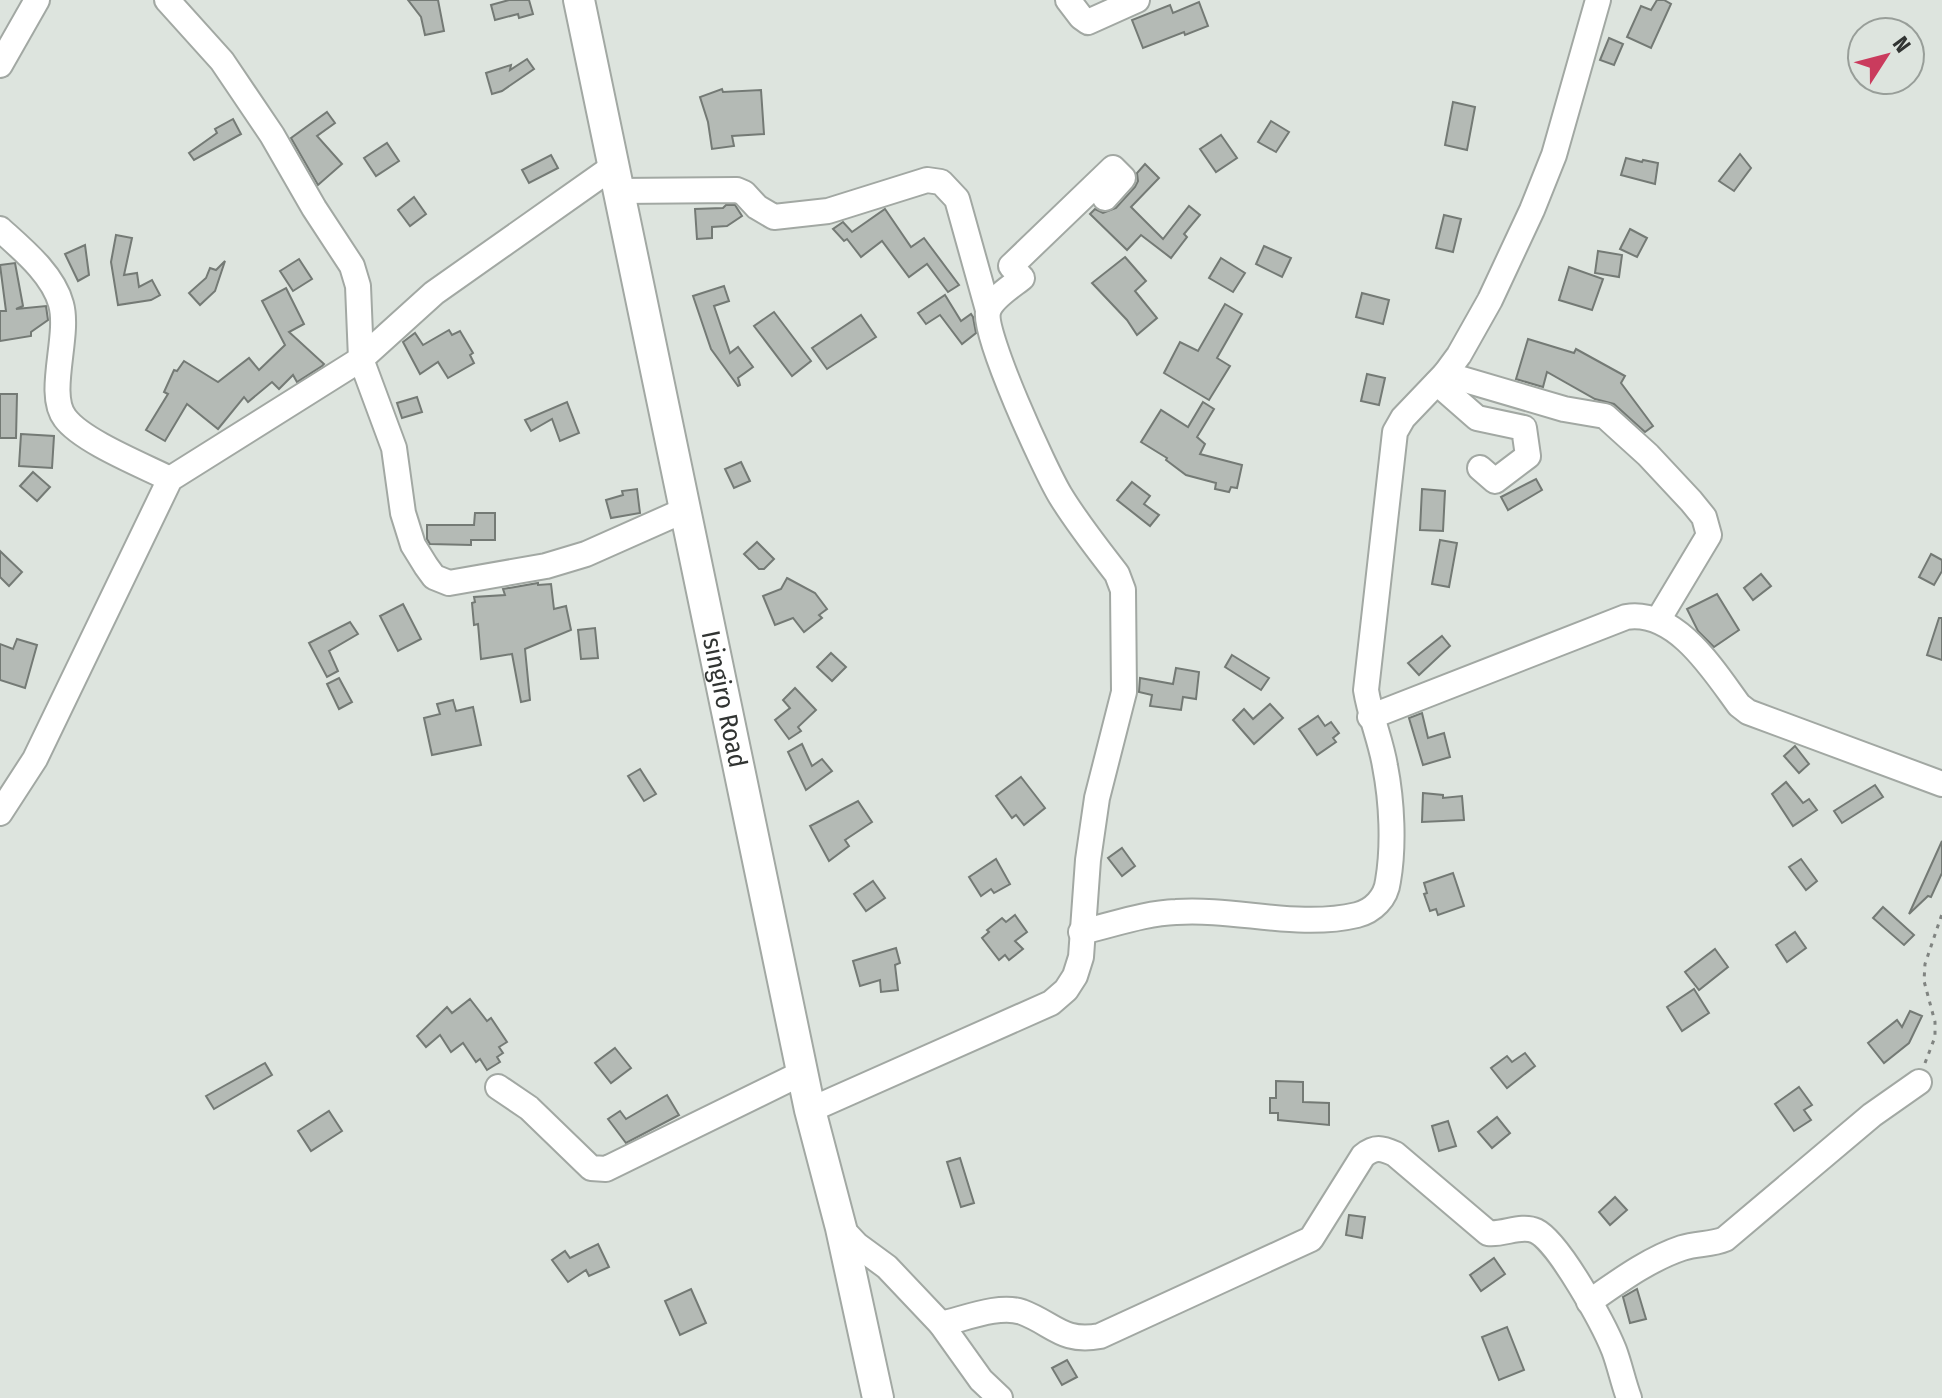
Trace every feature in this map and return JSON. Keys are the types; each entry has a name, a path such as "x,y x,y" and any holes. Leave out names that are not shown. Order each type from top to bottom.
{"main road":[{"name":"Isingiro Road","path":"579,0 802,1073 841,1228 878,1398"}],"street":[{"path":"0,65 37,0"},
{"path":"167,0 222,61 272,135 352,266 358,286 361,359 394,448 403,513 413,545 434,577 449,583 546,566 586,554 685,510"},
{"path":"1068,0 1088,22 1137,0"},
{"path":"1081,932 1171,912 1294,919 1359,915 1373,908 1383,897 1388,883 1391,822 1385,765 1370,717 1366,690 1395,432 1403,418 1441,379 1459,355 1490,300 1554,155 1598,0"},
{"path":"988,310 1022,278 1011,266 1113,168 1123,178 1105,198"},
{"path":"0,813 35,759 170,479 361,359 434,293 616,179 737,190 774,217 828,211 927,180 941,182 957,199 997,353 1057,491 1117,574 1123,590 1124,692 1097,798 1081,932 1081,957 1075,976 1066,990 1051,1003 810,1110"},
{"path":"0,229 46,275 60,301 64,336 58,402 64,417 81,433 170,479"},
{"path":"1441,379 1477,418 1524,428 1528,456 1495,481 1480,468"},
{"path":"1441,379 1605,416 1648,455 1691,501 1704,517 1709,535 1658,620"},
{"path":"1370,717 1638,615 1658,620 1691,646 1748,712 1942,784"},
{"path":"498,1087 529,1108 591,1168 598,1170 606,1169 802,1073"},
{"path":"1589,1302 1626,1276 1682,1248 1713,1244 1725,1239 1872,1115 1919,1082"},
{"path":"941,1324 1000,1310 1021,1312 1082,1340 1100,1336 1311,1239 1363,1156 1371,1149 1382,1148 1395,1154 1488,1233 1529,1229 1547,1238 1589,1302 1615,1351 1629,1398"},
{"path":"841,1228 857,1245 887,1267 941,1324 981,1380 1000,1398"}],"path":[{"path":"1919,1082 1935,1037 1933,1008 1924,981 1925,964 1942,914"}],"building":[{"path":"408,0 438,0 444,31 425,35 421,17"},
{"path":"509,0 529,0 533,14 495,20 491,5"},
{"path":"1657,0 1671,4 1651,48 1627,37 1641,6 1651,10"},
{"path":"1199,2 1208,26 1143,48 1132,20 1170,5 1173,13"},
{"path":"1609,38 1623,44 1614,65 1600,60"},
{"path":"527,59 534,69 502,91 492,94 486,73 511,65 510,70"},
{"path":"722,89 723,92 761,90 764,134 732,136 734,146 712,149 700,97"},
{"path":"1453,102 1475,107 1467,150 1445,145"},
{"path":"327,112 335,123 317,136 342,164 318,185 291,138"},
{"path":"233,119 241,134 194,160 189,153 217,133 215,129"},
{"path":"1271,121 1289,132 1276,152 1258,142"},
{"path":"1221,135 1237,158 1216,172 1200,149"},
{"path":"387,143 399,161 376,176 364,158"},
{"path":"1740,154 1751,168 1734,191 1719,181"},
{"path":"551,155 558,168 529,183 522,170"},
{"path":"1626,158 1658,163 1655,184 1621,175"},
{"path":"1145,164 1159,178 1131,207 1163,239 1189,206 1200,215 1184,234 1187,237 1171,258 1141,235 1127,250 1090,214 1095,209 1103,213 1116,208 1135,187 1137,173"},
{"path":"414,197 426,214 410,226 398,210"},
{"path":"735,205 742,216 727,226 712,227 712,238 697,239 695,209 723,208"},
{"path":"885,209 911,247 924,238 959,285 948,292 927,264 909,277 882,241 861,257 847,239 844,241 833,229 843,222 852,232"},
{"path":"1444,215 1461,219 1453,252 1436,248"},
{"path":"1630,229 1647,238 1637,257 1620,249"},
{"path":"116,235 132,238 124,275 137,273 139,287 152,280 160,295 151,300 118,305 111,262"},
{"path":"85,245 89,275 78,281 65,254"},
{"path":"1264,246 1291,258 1282,277 1256,264"},
{"path":"1598,251 1622,255 1619,277 1595,273"},
{"path":"1125,257 1146,281 1135,291 1157,318 1137,335 1092,283"},
{"path":"1221,258 1245,273 1233,292 1209,278"},
{"path":"299,259 312,279 293,291 280,271"},
{"path":"225,261 215,291 200,305 189,293 206,278 210,268 216,270"},
{"path":"15,263 23,306 16,309 46,306 48,320 31,332 31,336 0,341 0,311 6,311 0,265"},
{"path":"1569,267 1603,279 1592,310 1559,300"},
{"path":"724,286 729,301 714,306 730,353 738,347 753,367 738,378 738,386 711,349 693,296"},
{"path":"286,288 304,324 289,332 324,364 297,382 293,375 279,389 272,382 248,402 244,397 218,429 187,404 165,441 146,430 168,394 164,392 174,370 177,371 184,361 218,382 249,358 259,370 285,345 262,301"},
{"path":"1362,293 1389,300 1383,324 1356,317"},
{"path":"945,295 961,321 971,314 973,317 976,333 962,344 940,315 926,324 918,313"},
{"path":"1225,304 1242,314 1217,358 1230,366 1209,400 1164,373 1180,342 1198,351"},
{"path":"774,312 811,361 792,376 754,326"},
{"path":"861,315 876,337 827,369 812,348"},
{"path":"449,330 452,335 460,331 473,353 470,355 474,363 448,378 438,362 420,374 403,342 415,333 423,345"},
{"path":"1528,339 1574,353 1576,349 1625,376 1621,383 1653,426 1645,432 1614,404 1595,399 1547,372 1543,387 1516,379"},
{"path":"1367,374 1385,378 1379,405 1361,401"},
{"path":"0,394 17,394 16,438 0,438"},
{"path":"417,397 422,412 402,418 397,403"},
{"path":"567,402 579,433 560,441 552,419 531,431 525,420"},
{"path":"1203,402 1214,409 1197,437 1205,444 1200,454 1242,465 1237,488 1231,487 1229,492 1215,489 1216,483 1186,475 1167,458 1141,442 1161,410 1188,427"},
{"path":"21,434 54,436 52,468 19,466"},
{"path":"741,462 750,481 734,488 725,469"},
{"path":"33,472 50,487 37,501 20,486"},
{"path":"1536,479 1542,490 1508,510 1501,497"},
{"path":"1132,482 1150,496 1144,504 1159,515 1150,526 1117,500"},
{"path":"637,489 640,513 611,518 606,500 623,495 622,491"},
{"path":"1422,489 1445,491 1443,531 1420,530"},
{"path":"475,513 495,513 495,540 471,540 471,545 430,544 427,525 474,525"},
{"path":"1440,540 1457,543 1449,587 1432,584"},
{"path":"757,542 774,559 764,569 759,569 744,554"},
{"path":"0,551 22,572 9,586 0,577"},
{"path":"1931,554 1942,560 1942,571 1934,585 1919,577"},
{"path":"1761,574 1771,586 1753,600 1744,588"},
{"path":"787,578 815,593 827,609 819,615 822,618 804,632 793,618 775,625 763,596 781,589"},
{"path":"551,584 554,609 566,606 571,630 525,649 530,700 521,702 512,654 481,659 478,624 474,625 472,603 475,602 474,597 505,595 503,589"},
{"path":"1717,594 1739,630 1714,647 1698,631 1687,609"},
{"path":"403,604 421,639 398,651 380,616"},
{"path":"1939,618 1942,618 1942,660 1927,655"},
{"path":"350,622 358,634 329,651 338,671 327,677 309,643"},
{"path":"595,628 598,658 581,659 578,630"},
{"path":"1442,636 1450,646 1419,675 1408,663"},
{"path":"17,639 37,645 25,688 0,680 0,644 13,649"},
{"path":"831,653 846,667 832,681 817,667"},
{"path":"1232,655 1269,678 1261,690 1225,667"},
{"path":"1176,668 1199,672 1196,699 1183,697 1181,710 1150,706 1152,695 1139,692 1140,678 1173,684"},
{"path":"339,678 352,702 339,709 327,684"},
{"path":"795,688 816,710 798,727 801,731 789,739 775,720 790,708 783,700"},
{"path":"453,700 456,711 473,707 481,745 432,755 424,718 440,714 437,704"},
{"path":"1270,704 1283,718 1254,744 1233,720 1244,709 1253,719"},
{"path":"1422,713 1428,738 1444,733 1450,757 1423,765 1409,718"},
{"path":"1318,716 1325,726 1331,722 1339,733 1333,738 1336,742 1317,755 1299,729"},
{"path":"802,744 812,766 822,759 832,771 806,790 788,752"},
{"path":"1795,746 1809,764 1799,773 1784,756"},
{"path":"640,769 656,794 644,801 628,776"},
{"path":"1021,777 1045,808 1024,825 1016,815 1012,818 996,796"},
{"path":"1786,782 1803,803 1809,799 1817,810 1793,826 1772,794"},
{"path":"1875,785 1883,797 1842,823 1834,811"},
{"path":"1423,793 1443,795 1443,798 1462,796 1464,820 1422,822"},
{"path":"858,801 872,822 845,840 849,846 829,861 810,826"},
{"path":"1942,841 1942,873 1931,897 1928,896 1909,914"},
{"path":"1122,848 1135,866 1122,876 1108,858"},
{"path":"996,859 1010,884 994,893 991,889 981,896 969,877"},
{"path":"1801,859 1817,881 1806,890 1789,867"},
{"path":"1453,873 1464,906 1438,915 1436,909 1430,911 1424,883"},
{"path":"873,881 885,898 866,911 854,894"},
{"path":"1883,907 1914,935 1904,945 1873,918"},
{"path":"1015,915 1027,932 1015,941 1023,949 1009,960 1005,955 999,960 982,938 1002,918 1006,922"},
{"path":"1795,932 1806,948 1787,962 1776,945"},
{"path":"896,948 900,963 895,965 898,990 881,992 880,980 860,986 853,961"},
{"path":"1715,949 1728,967 1699,990 1685,972"},
{"path":"1694,989 1709,1013 1682,1031 1667,1007"},
{"path":"470,999 487,1021 491,1018 507,1042 499,1047 503,1053 497,1057 500,1062 487,1070 480,1059 476,1062 463,1043 451,1052 440,1035 426,1047 417,1036 447,1007 452,1013"},
{"path":"1910,1011 1922,1016 1909,1043 1884,1063 1868,1043 1897,1020 1902,1027"},
{"path":"615,1048 631,1068 611,1083 595,1063"},
{"path":"1525,1053 1535,1066 1507,1088 1491,1068 1507,1056 1512,1062"},
{"path":"265,1063 272,1075 214,1109 206,1096"},
{"path":"1276,1081 1303,1082 1303,1102 1329,1103 1329,1125 1278,1120 1278,1113 1270,1113 1270,1098 1276,1098"},
{"path":"1799,1087 1812,1105 1804,1110 1811,1120 1794,1131 1775,1104"},
{"path":"667,1095 679,1115 626,1143 608,1119 620,1111 626,1119"},
{"path":"329,1111 342,1131 311,1151 298,1131"},
{"path":"1497,1117 1510,1133 1492,1148 1478,1132"},
{"path":"1448,1121 1456,1146 1439,1151 1432,1126"},
{"path":"960,1158 974,1203 961,1207 947,1162"},
{"path":"1615,1197 1627,1210 1610,1225 1599,1212"},
{"path":"1349,1215 1365,1217 1362,1238 1346,1235"},
{"path":"598,1244 609,1267 589,1276 586,1270 568,1282 552,1260 565,1251 570,1258"},
{"path":"1494,1258 1505,1274 1481,1291 1470,1275"},
{"path":"691,1289 706,1323 680,1335 665,1301"},
{"path":"1637,1289 1646,1319 1630,1323 1623,1297"},
{"path":"1507,1327 1524,1370 1499,1380 1482,1337"},
{"path":"1067,1360 1077,1377 1062,1385 1052,1368"}]}
